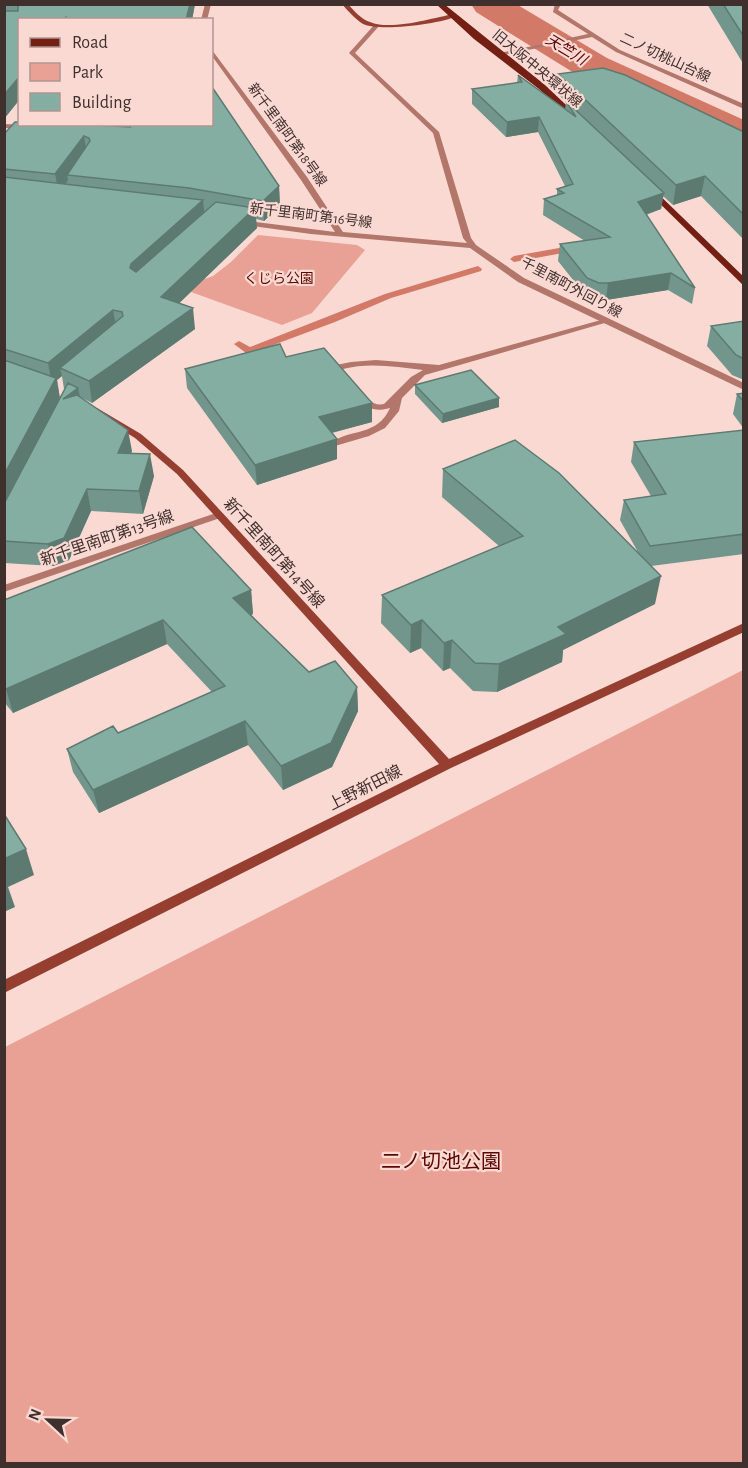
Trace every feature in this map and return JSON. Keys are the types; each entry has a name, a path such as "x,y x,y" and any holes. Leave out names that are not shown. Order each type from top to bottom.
{"main road":[{"name":"旧大阪中央環状線","path":"439,4 542,87 590,132"},
{"path":"638,178 744,283"}],"street":[{"path":"344,4 364,22 377,26 454,16"},
{"name":"二ノ切桃山台線","path":"558,4 555,11 618,51 744,107"},
{"path":"377,26 352,53 434,129 471,246"},
{"path":"500,55 593,35"},
{"name":"新千里南町第18号線","path":"213,53 304,179 340,234"},
{"path":"4,126 26,126"},
{"path":"18,136 26,126"},
{"name":"新千里南町第16号線","path":"231,220 340,234 471,246"},
{"name":"千里南町外回り線","path":"471,246 521,280 604,322 744,387"},
{"path":"335,443 381,429 395,411 398,399 415,377 439,368 604,322"},
{"path":"348,385 339,372 339,367 368,363 439,368"},
{"path":"356,393 371,407 379,408 398,399"},
{"name":"新千里南町第14号線","path":"90,407 120,424 159,453 219,515 447,765"},
{"name":"新千里南町第13号線","path":"4,589 219,515"},
{"name":"上野新田線","path":"4,987 447,765 744,627"}],"green space":[{"name":"くじら公園","path":"258,235 357,245 365,250 312,313 282,325 180,288 213,276"},
{"name":"二ノ切池公園","path":"743,670 743,1463 5,1463 5,1047"}],"building":[{"path":"18,4 190,4 186,18 18,18 18,78 4,95 4,11 18,11"},
{"path":"723,4 744,4 744,37"},
{"path":"603,68 625,75 744,132 744,215 705,176 676,185 558,74"},
{"path":"518,75 576,117 566,101 664,193 638,202 695,288 671,273 608,283 599,283 587,278 560,244 610,237 544,199 564,193 557,189 573,184 539,117 507,122 472,89 522,82"},
{"path":"213,88 279,186 263,201 189,188 67,175 90,141 84,136 55,174 4,169 4,134 15,122 18,122 18,126 213,126"},
{"path":"4,177 203,200 131,264 130,268 136,272 216,202 255,208 161,297 193,308 89,381 60,368 123,316 122,312 113,310 48,363 4,349"},
{"path":"744,321 744,359 736,355 711,326"},
{"path":"280,344 286,357 324,348 372,403 319,417 337,439 255,465 185,369"},
{"path":"4,360 56,378 4,475"},
{"path":"471,370 499,398 443,414 415,385"},
{"path":"68,383 78,388 63,399 77,395 128,430 118,453 150,454 139,491 87,489 64,538 48,544 4,541 4,504"},
{"path":"744,393 744,402 737,394"},
{"path":"744,430 744,534 650,546 624,500 666,494 634,442"},
{"path":"515,440 559,473 661,576 558,627 566,634 499,664 475,663 452,640 444,643 422,620 411,625 382,595 523,536 443,469"},
{"path":"192,527 251,590 233,598 309,672 335,661 357,687 331,743 281,766 245,721 93,790 67,749 113,726 118,733 225,686 163,620 6,689 4,688 4,600"},
{"path":"4,814 26,849 4,859"}],"waterway":[{"name":"天竺川","path":"489,4 593,67 744,137"},
{"path":"514,259 576,248"},
{"path":"239,344 249,351 388,296 478,269"}]}
